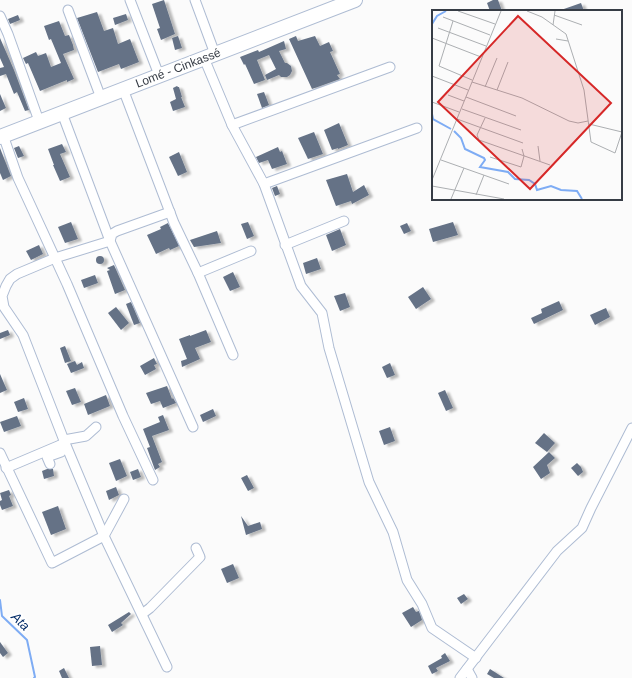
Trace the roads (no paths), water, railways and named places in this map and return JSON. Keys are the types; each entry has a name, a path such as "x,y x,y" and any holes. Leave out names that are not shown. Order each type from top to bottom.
{"highway":[{"name":"Lomé - Cinkassé","path":"2,136 209,56 339,3 355,0"}],"street":[{"path":"130,0 159,75"},
{"path":"195,0 209,56 232,125 264,184 301,286 322,314 329,348 369,482 393,532 407,580 422,604 432,628 476,658"},
{"path":"68,10 101,98"},
{"path":"0,16 40,121"},
{"path":"232,125 390,67"},
{"path":"123,89 174,223 198,273 233,355"},
{"path":"62,113 110,241 193,427"},
{"path":"264,184 417,128"},
{"path":"2,136 18,178 67,284 123,416 153,480"},
{"path":"110,241 112,234 117,231 170,212"},
{"path":"286,245 344,221"},
{"path":"110,241 55,258 17,274 10,279 2,296 4,307 23,335 62,443 104,536 167,667"},
{"path":"198,273 251,251"},
{"path":"6,468 62,443 86,436 96,427"},
{"path":"460,678 558,551 582,528 632,428"},
{"path":"50,464 47,457 61,452 62,443"},
{"path":"0,453 52,563 104,536 124,499"},
{"path":"142,614 150,608 200,556 196,548"},
{"path":"467,669 472,678"}],"waterway":[{"name":"Ata","path":"0,600 2,616 27,640 34,678"}]}
